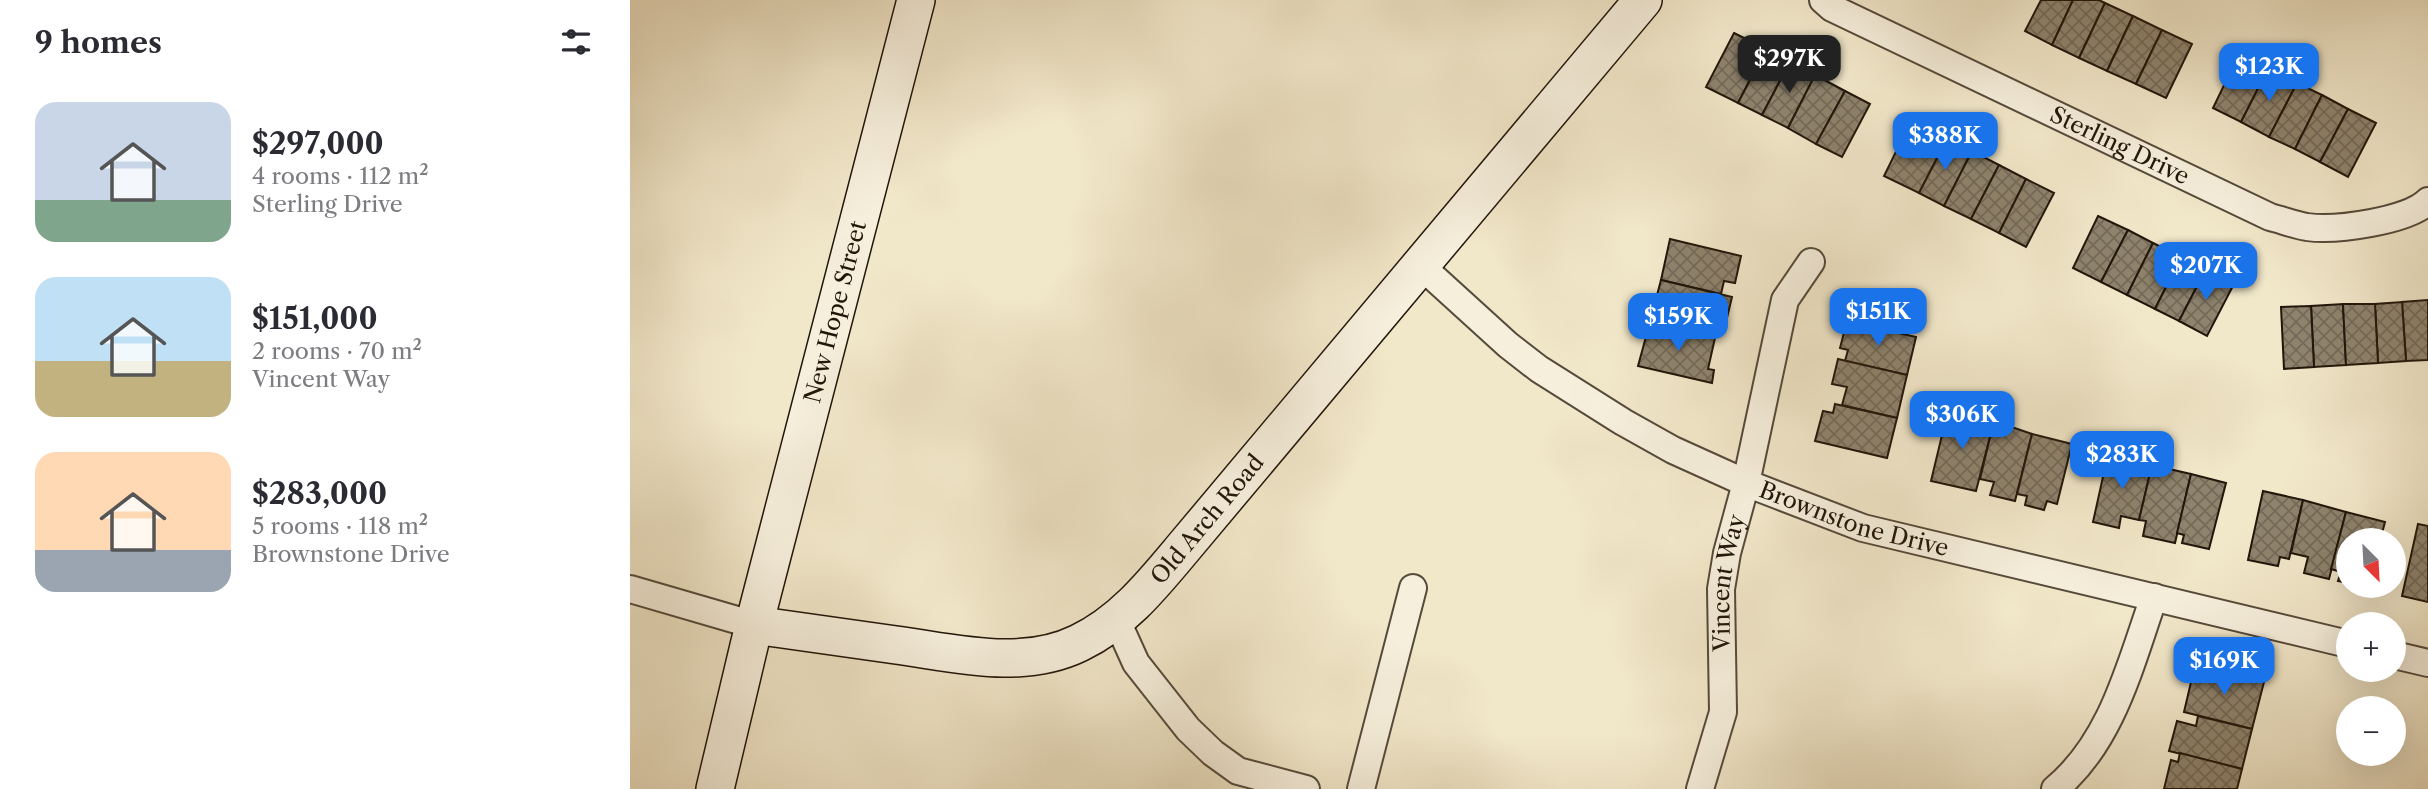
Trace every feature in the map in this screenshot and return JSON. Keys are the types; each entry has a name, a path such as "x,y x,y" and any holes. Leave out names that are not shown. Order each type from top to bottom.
{"street":[{"name":"New Hope Street","path":"754,625 916,0"},
{"name":"Old Arch Road","path":"754,625 995,658 1035,657 1078,644 1117,621 1168,566 1643,0"},
{"name":"Sterling Drive","path":"1823,0 1832,8 2270,217 2309,227 2372,224 2421,207 2428,201"},
{"name":"Vincent Way","path":"1700,789 1724,712 1721,589 1727,553 1746,483 1785,300 1811,262"},
{"name":"Brownstone Drive","path":"1420,265 1508,345 1539,369 1673,450 1746,483 1863,528 2336,641"},
{"path":"1361,789 1413,588"},
{"path":"630,589 754,625 715,789"},
{"path":"2055,789 2071,776 2106,727 2154,597"},
{"path":"1117,621 1142,673 1188,729 1213,753 1238,771 1306,789"},
{"path":"2406,658 2428,663"}],"building":[{"path":"2041,0 2073,0 2052,45 2025,31"},
{"path":"2073,0 2099,0 2105,3 2079,58 2052,45"},
{"path":"2105,3 2133,16 2107,71 2079,58"},
{"path":"2133,16 2162,30 2136,84 2107,71"},
{"path":"2162,30 2192,44 2166,98 2136,84"},
{"path":"1734,33 1766,49 1738,103 1706,87"},
{"path":"1766,49 1790,62 1762,115 1738,103"},
{"path":"2239,54 2268,69 2241,122 2213,108"},
{"path":"1790,62 1815,75 1788,128 1762,115"},
{"path":"2268,69 2297,83 2269,137 2241,122"},
{"path":"1815,75 1845,91 1816,144 1788,128"},
{"path":"2297,83 2322,95 2295,149 2269,137"},
{"path":"1845,91 1870,104 1842,157 1816,144"},
{"path":"2322,95 2348,109 2320,162 2295,149"},
{"path":"2348,109 2376,123 2348,177 2320,162"},
{"path":"1911,121 1947,139 1919,193 1884,176"},
{"path":"1947,139 1972,151 1944,206 1919,193"},
{"path":"1972,151 1999,165 1971,219 1944,206"},
{"path":"1999,165 2026,179 1999,233 1971,219"},
{"path":"2026,179 2054,193 2026,247 1999,233"},
{"path":"2098,216 2128,230 2101,282 2073,268"},
{"path":"2128,230 2153,243 2127,295 2101,282"},
{"path":"1670,239 1741,256 1735,283 1724,281 1721,294 1661,280"},
{"path":"2153,243 2181,257 2155,309 2127,295"},
{"path":"2181,257 2206,269 2179,321 2155,309"},
{"path":"2206,269 2234,284 2207,336 2179,321"},
{"path":"1661,280 1732,297 1725,326 1709,322 1705,335 1650,322"},
{"path":"2428,300 2428,360 2406,361 2402,302"},
{"path":"2402,302 2406,361 2378,363 2375,304"},
{"path":"2343,304 2346,365 2314,367 2311,306"},
{"path":"2343,304 2375,304 2378,363 2346,365"},
{"path":"2311,306 2314,367 2284,369 2281,307"},
{"path":"1847,321 1916,337 1907,375 1845,361 1848,350 1840,348"},
{"path":"1650,322 1715,338 1708,369 1714,370 1712,383 1638,366"},
{"path":"1838,359 1907,375 1897,418 1842,405 1847,387 1832,384"},
{"path":"1835,404 1897,418 1887,458 1815,441 1823,411 1833,413"},
{"path":"1948,410 1994,421 1976,491 1931,481"},
{"path":"1994,421 2032,434 2015,501 1990,495 1994,482 1980,479"},
{"path":"2032,434 2072,444 2057,504 2047,501 2044,510 2025,505 2027,496 2017,494"},
{"path":"2108,454 2152,465 2139,520 2121,516 2119,528 2093,522"},
{"path":"2152,465 2191,474 2175,543 2143,536 2146,521 2139,520"},
{"path":"2191,474 2226,483 2209,549 2182,543 2184,535 2177,533"},
{"path":"2263,491 2303,500 2289,559 2280,557 2278,566 2248,560"},
{"path":"2303,500 2346,512 2342,528 2336,528 2336,551 2329,579 2304,573 2308,557 2291,553"},
{"path":"2346,512 2385,522 2383,528 2342,528"},
{"path":"2418,524 2428,526 2428,602 2406,597 2406,578"},
{"path":"2336,550 2336,570 2331,569"},
{"path":"2195,665 2264,682 2252,729 2184,712"},
{"path":"2198,716 2252,729 2242,769 2169,751 2177,721 2196,726"},
{"path":"2180,753 2242,769 2237,789 2164,789 2171,760 2178,762"}]}
